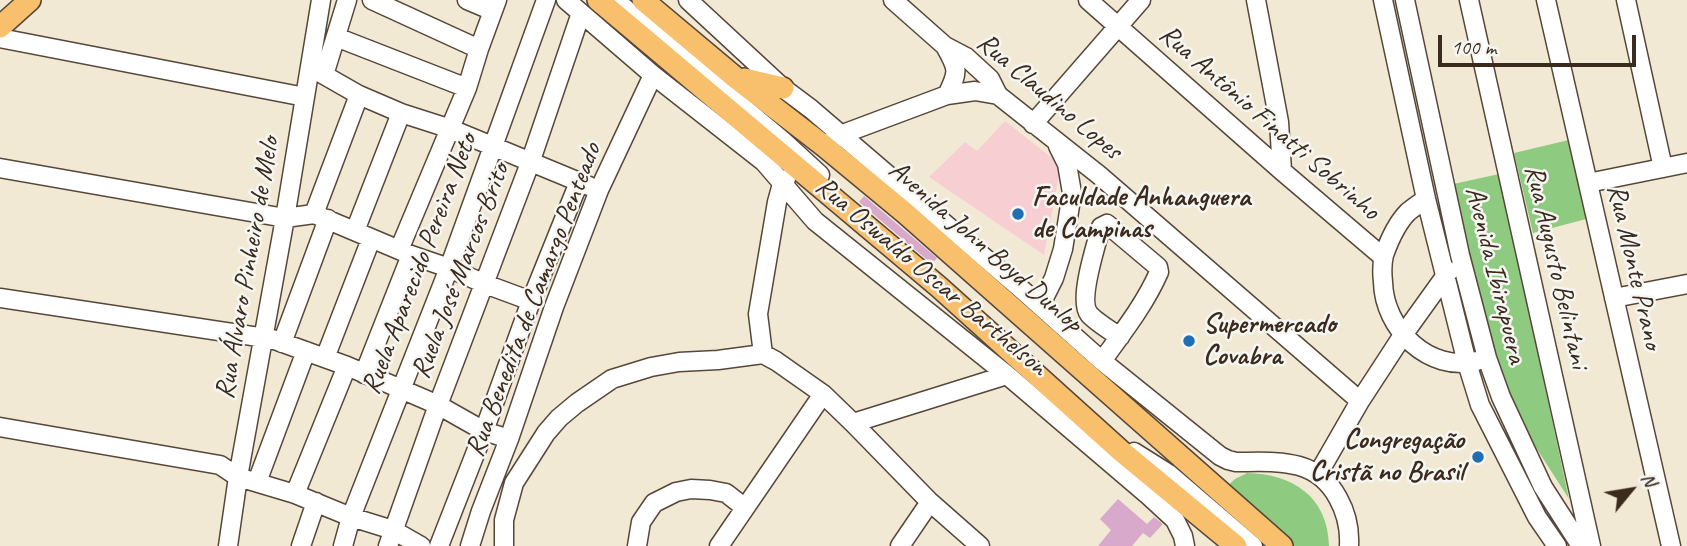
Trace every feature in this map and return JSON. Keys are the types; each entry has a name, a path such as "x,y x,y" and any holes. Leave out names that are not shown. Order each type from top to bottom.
{"main road":[{"path":"0,27 30,0"},
{"name":"Avenida John Boyd Dunlop","path":"598,0 905,213 1282,546"},
{"name":"Avenida John Boyd Dunlop","path":"643,0 736,78 816,152 846,207 1121,451 1236,546"},
{"path":"736,78 783,88"}],"street":[{"name":"Rua Álvaro Pinheiro de Melo","path":"228,546 305,97 317,71 321,0"},
{"path":"347,0 336,37 317,71 359,95 401,113 451,129 599,190"},
{"path":"372,0 479,50"},
{"path":"295,494 356,370 405,252 467,88 495,5 467,0"},
{"name":"Ruela Aparecido Pereira Neto","path":"343,546 351,517 449,268 547,0"},
{"name":"Rua Oswaldo Oscar Barthelson","path":"566,0 653,75 764,162 816,221 1007,374 1169,513 1180,528 1185,546"},
{"path":"615,0 816,152 1040,306 1102,361 1220,456 1236,462 1284,462 1318,474 1335,491 1346,512 1350,533 1349,546"},
{"path":"631,0 942,254 1270,546"},
{"path":"688,0 783,88 811,109 816,152 853,207 990,322 1050,382 1127,448 1169,474 1253,546"},
{"name":"Rua Claudino Lopes","path":"893,0 945,46 966,57 990,79 998,95 1099,174 1360,401"},
{"name":"Rua Antônio Finatti Sobrinho","path":"1088,0 1384,257"},
{"path":"1033,124 1141,0"},
{"path":"1256,0 1279,122 1282,171"},
{"name":"Avenida Ibirapuera","path":"1383,0 1444,278 1480,405 1537,517 1558,546"},
{"name":"Avenida Ibirapuera","path":"1405,0 1460,255 1488,358 1501,397 1543,488 1581,546"},
{"name":"Rua Augusto Belintani","path":"1469,0 1591,546"},
{"name":"Rua Monte Prano","path":"1546,0 1671,546"},
{"path":"1626,0 1663,168"},
{"name":"Ruela José Marcos Brito","path":"390,538 530,163 581,13"},
{"path":"336,37 467,88"},
{"path":"0,38 305,97"},
{"path":"945,46 954,62 956,78 947,95"},
{"name":"Rua Benedita de Camargo Penteado","path":"470,546 554,307 599,190 653,75"},
{"path":"762,354 758,314 782,184 816,152 947,95 975,91 998,95"},
{"path":"282,343 359,95"},
{"path":"325,358 401,113"},
{"path":"1040,306 1054,278 1063,249 1072,193 1068,164 1056,141"},
{"path":"1588,183 1687,163"},
{"path":"0,168 285,218 321,216 405,252 531,300"},
{"path":"1072,193 1084,179 1099,174"},
{"path":"440,543 531,300 579,182"},
{"name":"Rua Antônio Finatti Sobrinho","path":"1403,335 1386,304 1383,288 1384,257 1398,226 1407,214 1426,199"},
{"path":"1102,361 1120,337 1150,293 1159,272 1158,267 1107,224 1101,228 1094,251 1084,304 1089,314 1120,337"},
{"path":"1318,474 1360,401 1460,255"},
{"path":"1614,298 1687,284"},
{"path":"0,298 282,343 401,389 438,405 484,431 509,439"},
{"path":"1403,335 1420,351 1443,361 1467,363 1488,358"},
{"path":"257,482 306,351"},
{"path":"504,546 504,520 514,483 546,433 577,403 612,379 651,368 679,362 762,354 776,360 823,394 930,502 980,546"},
{"path":"853,423 1007,374"},
{"path":"719,546 823,394"},
{"path":"0,427 220,465 238,477 295,494 351,517 390,538 421,546"},
{"path":"637,546 640,522 654,503 676,492 691,489 726,493 744,507"},
{"path":"301,546 316,502"},
{"path":"900,546 930,502"},
{"path":"440,543 462,521 481,511"}],"shaded area":[{"name":"Faculdade Anhanguera de Campinas","path":"1005,121 1061,165 1044,255 929,177 965,142 977,151"}],"green space":[{"path":"1573,139 1590,218 1533,233 1514,153"},
{"path":"1499,174 1569,499 1497,384 1449,185"},
{"path":"1247,473 1279,478 1304,491 1322,514 1329,546 1286,546 1222,491 1235,479"}],"building":[{"path":"864,196 937,258 932,264 859,202"},
{"path":"1118,499 1147,524 1154,517 1162,525 1150,538 1143,533 1132,546 1098,546 1111,530 1100,519"}],"place":[{"name":"Faculdade Anhanguera de Campinas","path":"1018,214"},
{"name":"Supermercado Covabra","path":"1189,341"},
{"name":"Congregação Cristã no Brasil","path":"1478,457"}]}
